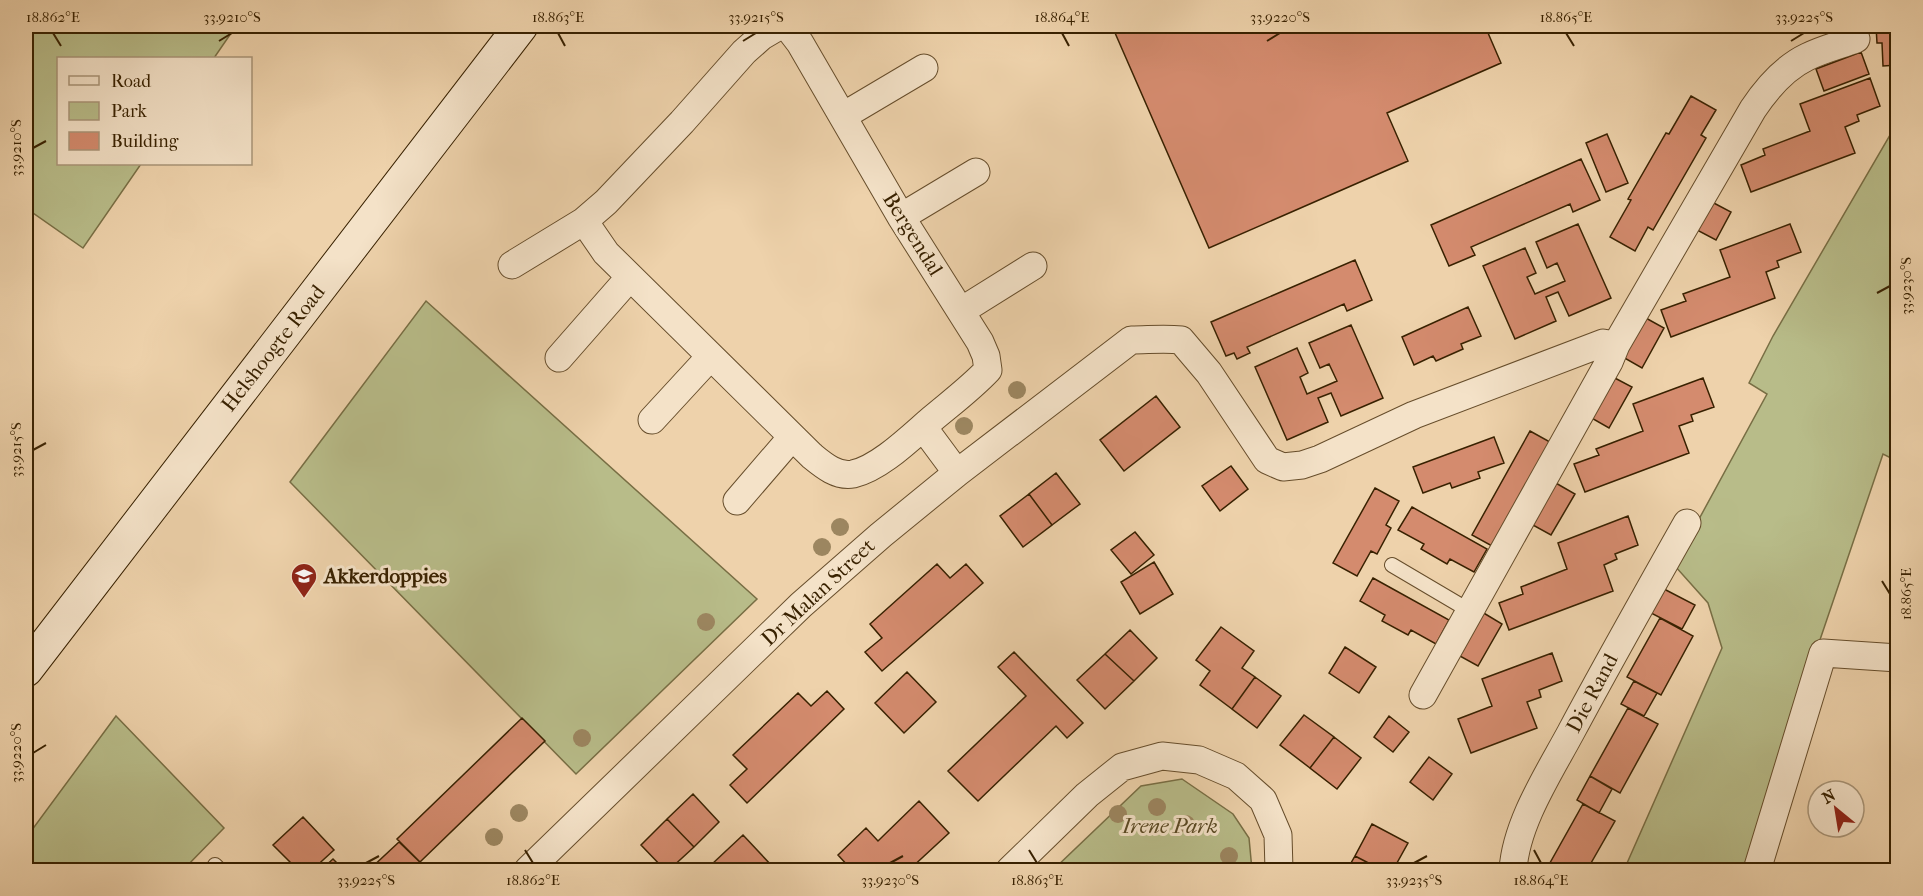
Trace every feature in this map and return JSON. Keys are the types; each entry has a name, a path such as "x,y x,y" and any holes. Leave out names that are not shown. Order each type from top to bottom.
{"main road":[{"name":"Helshoogte Road","path":"26,670 520,26"}],"street":[{"path":"512,265 584,221 629,179 744,52 762,36 779,26"},
{"name":"Bergendal","path":"584,221 606,253 710,357 792,437 823,465 836,472 851,474 874,465 923,428 988,370 986,356 980,342 901,217 800,43 787,26"},
{"path":"1423,695 1609,362 1616,345 1766,89 1784,72 1806,57 1856,39"},
{"path":"843,116 924,68"},
{"path":"901,217 976,172"},
{"path":"961,311 1033,266"},
{"path":"559,358 630,277"},
{"name":"Dr Malan Street","path":"528,870 801,605 957,473 1131,340 1167,338 1181,340 1209,373 1267,460 1283,467 1302,465 1320,459 1414,414 1603,343 1616,345"},
{"path":"652,420 710,357"},
{"path":"923,428 957,473"},
{"path":"737,501 792,437"},
{"name":"Die Rand","path":"1513,870 1523,825 1624,634 1687,523"},
{"path":"1757,870 1823,653 1898,658"},
{"path":"1010,870 1087,795 1122,767 1162,756 1199,760 1236,776 1263,800 1278,835 1279,870"}],"lane":[{"path":"1392,565 1470,611"}],"green space":[{"path":"26,26 236,26 215,57 57,57 57,165 140,165 83,248 26,208"},
{"path":"1897,123 1897,461 1883,454 1785,743 1750,870 1624,870 1722,648 1708,603 1674,565 1767,394 1749,383 1773,336"},
{"path":"426,301 757,599 576,774 290,482"},
{"path":"116,716 224,828 183,870 26,870 26,838"},
{"name":"Irene Park","path":"1182,779 1233,814 1249,838 1252,870 1053,870 1141,786"}],"building":[{"path":"1112,26 1485,26 1501,63 1387,113 1408,161 1209,248"},
{"path":"1876,26 1898,26 1898,65 1883,66 1882,43 1877,43"},
{"path":"1861,52 1869,74 1824,91 1816,69"},
{"path":"1870,78 1880,106 1857,115 1859,121 1845,127 1855,153 1751,192 1741,165 1765,155 1763,149 1810,131 1800,104"},
{"path":"1691,96 1716,110 1701,135 1706,138 1653,230 1648,227 1635,251 1610,237 1631,200 1628,199 1666,133 1669,134"},
{"path":"1607,134 1628,183 1606,192 1586,143"},
{"path":"1581,159 1600,200 1573,212 1570,204 1471,247 1475,255 1449,266 1431,225"},
{"path":"1710,201 1731,212 1716,240 1695,229"},
{"path":"1578,224 1611,298 1569,316 1558,292 1546,297 1556,321 1515,339 1483,266 1525,248 1536,273 1527,277 1535,294 1565,281 1557,263 1547,268 1536,242"},
{"path":"1790,224 1801,252 1777,261 1779,267 1766,272 1775,298 1671,337 1661,310 1686,301 1683,294 1730,277 1720,250"},
{"path":"1355,260 1372,300 1347,311 1344,304 1247,347 1250,353 1237,359 1234,353 1226,356 1211,322"},
{"path":"1468,307 1481,336 1461,344 1463,349 1436,361 1433,356 1414,365 1402,337"},
{"path":"1644,317 1664,328 1642,368 1621,356"},
{"path":"1351,325 1383,398 1341,416 1331,393 1318,398 1328,422 1287,440 1255,367 1297,348 1308,373 1300,377 1307,394 1337,381 1329,364 1320,368 1309,343"},
{"path":"1611,376 1632,387 1609,428 1588,416"},
{"path":"1703,378 1714,407 1691,415 1693,421 1679,426 1689,453 1585,492 1574,464 1599,455 1596,449 1643,431 1633,404"},
{"path":"1156,396 1180,427 1124,471 1100,440"},
{"path":"1530,431 1550,442 1492,546 1472,535"},
{"path":"1494,437 1504,463 1478,472 1480,478 1452,488 1450,483 1423,493 1413,467"},
{"path":"1231,466 1248,489 1220,511 1202,486"},
{"path":"1056,473 1080,504 1052,525 1029,494"},
{"path":"1554,482 1575,494 1551,535 1531,524"},
{"path":"1375,488 1399,501 1386,525 1391,528 1377,554 1371,551 1357,576 1333,563"},
{"path":"1029,494 1052,525 1023,547 1000,516"},
{"path":"1412,507 1487,549 1474,572 1450,559 1447,564 1421,549 1424,544 1398,530"},
{"path":"1628,516 1638,545 1615,554 1617,559 1604,565 1613,591 1509,630 1499,603 1523,594 1521,587 1567,569 1558,543"},
{"path":"1135,532 1154,555 1131,574 1111,550"},
{"path":"1154,562 1173,594 1140,614 1121,582"},
{"path":"937,564 950,578 966,564 983,583 882,671 865,652 882,638 870,624"},
{"path":"1373,578 1449,620 1436,644 1411,630 1408,635 1382,621 1385,615 1360,601"},
{"path":"1664,589 1695,605 1682,629 1651,613"},
{"path":"1482,612 1502,624 1478,666 1458,655"},
{"path":"1660,618 1693,636 1661,695 1627,677"},
{"path":"1221,627 1254,651 1242,668 1255,677 1232,709 1200,685 1210,671 1196,660"},
{"path":"1130,630 1157,658 1134,681 1105,654"},
{"path":"1345,647 1376,667 1359,693 1329,673"},
{"path":"1014,652 1083,723 1067,738 1056,726 978,801 948,771 1026,696 998,667"},
{"path":"1552,653 1562,681 1539,690 1541,697 1527,702 1537,728 1471,753 1458,719 1492,706 1482,679"},
{"path":"1105,654 1134,681 1105,709 1077,680"},
{"path":"907,672 936,702 904,733 875,703"},
{"path":"1255,677 1281,696 1257,728 1232,709"},
{"path":"1634,681 1657,693 1644,716 1621,704"},
{"path":"827,691 844,709 747,803 730,785 747,769 733,755 798,693 811,706"},
{"path":"1628,708 1658,724 1620,793 1590,776"},
{"path":"1304,715 1334,737 1310,768 1280,745"},
{"path":"1389,716 1409,732 1393,752 1374,737"},
{"path":"522,718 545,741 420,862 397,839"},
{"path":"1334,737 1361,758 1337,789 1310,768"},
{"path":"1429,757 1452,774 1433,800 1410,782"},
{"path":"1590,776 1612,789 1599,813 1577,800"},
{"path":"693,794 719,822 694,847 667,819"},
{"path":"919,801 949,833 909,870 846,870 850,868 838,855 866,828 878,841"},
{"path":"1583,804 1615,821 1587,870 1546,870"},
{"path":"303,817 334,850 312,870 298,870 273,845"},
{"path":"667,819 694,847 669,870 665,870 641,845"},
{"path":"1372,824 1408,843 1393,870 1382,870 1355,856"},
{"path":"743,835 772,866 767,870 716,870 711,865"},
{"path":"399,842 428,870 369,870"},
{"path":"1355,856 1382,870 1347,870"},
{"path":"333,859 344,870 321,870"}],"place":[{"name":"Akkerdoppies","path":"304,599"}]}
